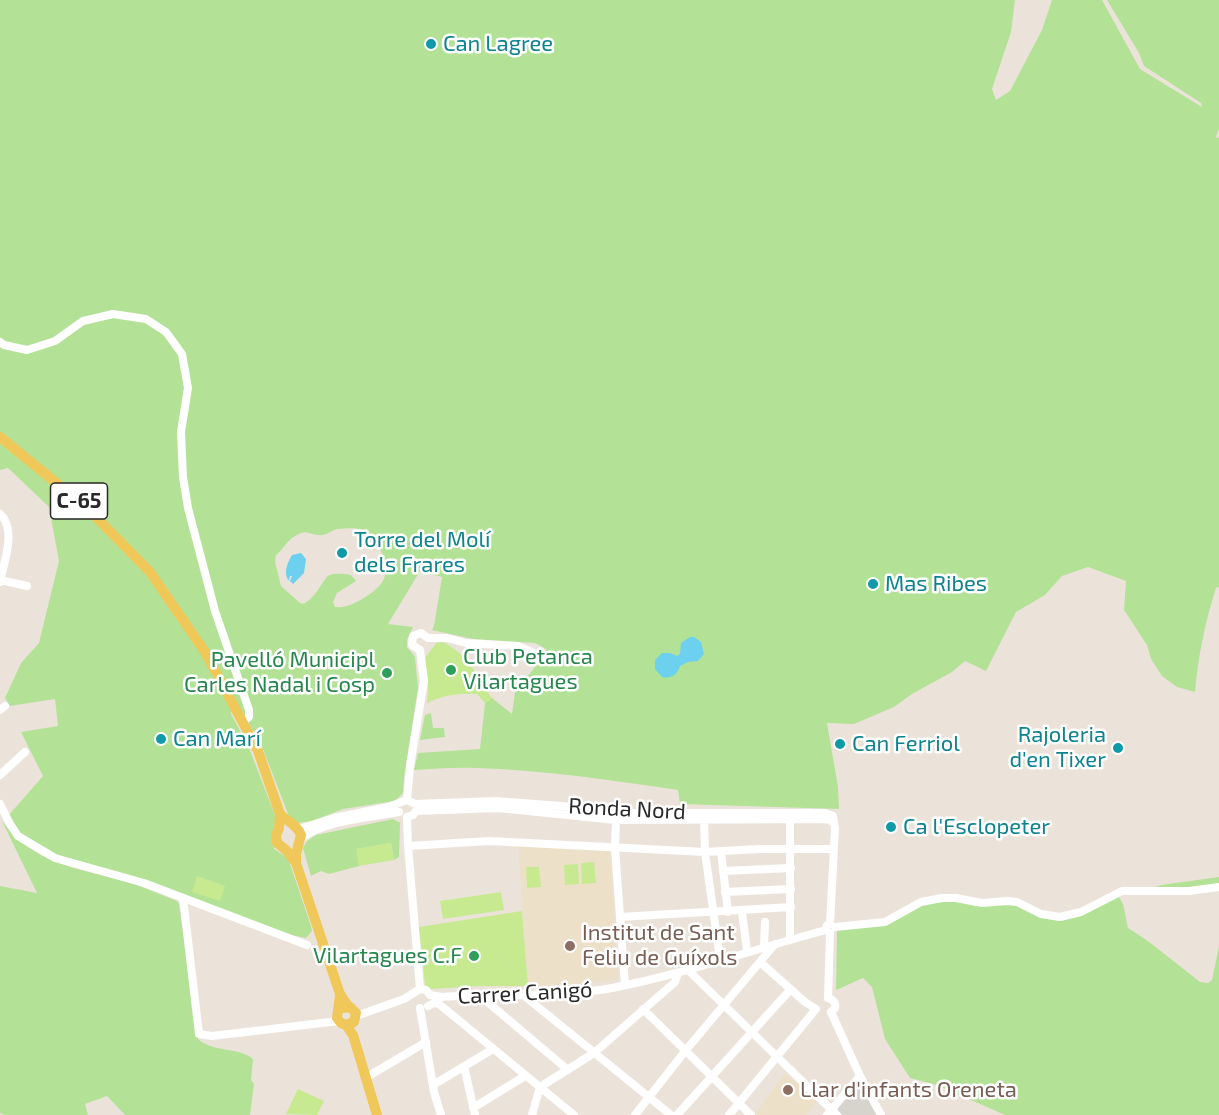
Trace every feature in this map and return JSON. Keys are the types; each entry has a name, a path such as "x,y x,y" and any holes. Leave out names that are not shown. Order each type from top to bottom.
{"main road":[{"name":"C-65","path":"0,437 86,507 150,572 205,652 258,750 280,813 289,827"},
{"path":"296,863 299,843 289,827 276,835 277,843 296,863 379,1115"},
{"path":"286,850 299,843"}],"street":[{"path":"0,342 27,350 54,341 83,321 113,314 146,319 166,332 182,354 188,388 181,432 183,477 188,508 215,611 249,710 249,717 243,722"},
{"path":"0,514 9,528 0,581 27,586"},
{"path":"420,650 412,645 413,636 421,633 428,638 518,646 539,655"},
{"path":"420,650 428,645 428,638"},
{"path":"420,650 424,681 410,766 407,806 402,816 407,817 412,995 415,1005 440,1004 573,1115"},
{"path":"0,775 25,752"},
{"name":"Ronda Nord","path":"289,827 302,828 334,818 407,806 496,801 616,813 789,812 825,813 833,819"},
{"path":"0,804 18,836 55,858 144,883 307,945"},
{"name":"Ronda Nord","path":"299,843 309,832 407,806 500,808 616,820 833,819"},
{"path":"828,999 835,828 833,819"},
{"path":"616,820 615,848 625,985"},
{"path":"704,820 712,913 720,959"},
{"path":"790,820 790,939"},
{"path":"408,846 489,841 705,852 791,848 834,849"},
{"path":"722,851 728,912"},
{"path":"723,871 791,868"},
{"name":"Carrer Canigó","path":"412,995 426,990 427,1003 442,997 478,994 570,993 625,985 689,971 720,959 830,929 885,922 921,902 942,898 982,903 1017,902 1041,914 1060,917 1080,912 1122,891 1189,891 1219,887"},
{"path":"725,892 791,890"},
{"path":"183,898 199,1034 212,1036 317,1023 368,1011 412,995"},
{"path":"620,917 742,912 791,907"},
{"path":"742,912 747,951"},
{"path":"764,947 765,922"},
{"path":"635,1115 686,1050 776,944"},
{"path":"760,962 805,1002 831,1012"},
{"path":"689,971 832,1113 860,1076"},
{"path":"532,1115 540,1086 594,1053 675,982 678,973"},
{"path":"677,1115 790,990"},
{"path":"478,994 568,1070"},
{"path":"522,994 671,1115"},
{"path":"729,1115 823,1001 833,1000 835,1008 831,1012"},
{"path":"427,1003 426,1042 441,1115"},
{"path":"643,1009 751,1115"},
{"path":"831,1012 860,1076 881,1115"},
{"path":"367,1077 426,1042"},
{"path":"433,1085 493,1049"},
{"path":"465,1066 474,1112 525,1076"}],"shaded area":[{"name":"Institut de Sant Feliu de Guíxols","path":"518,844 610,850 618,980 528,986"},
{"name":"Llar d'infants Oreneta","path":"785,1073 817,1101 807,1115 754,1115"},
{"path":"857,1084 860,1084 878,1115 842,1115 839,1112 838,1108"}],"green space":[{"path":"0,0 1015,0 1011,32 992,89 996,100 1010,91 1042,30 1052,0 1102,0 1140,69 1202,107 1201,103 1144,66 1139,53 1107,0 1219,0 1219,129 1216,137 1219,138 1219,587 1216,588 1205,627 1195,692 1177,687 1162,676 1151,659 1147,645 1124,610 1126,581 1088,567 1062,576 1045,595 1016,612 986,671 965,661 952,672 912,694 894,707 854,724 827,723 838,787 839,809 680,804 678,790 602,779 500,769 414,770 418,753 480,749 485,703 492,698 512,714 515,692 540,661 546,659 546,649 535,643 473,639 432,630 442,577 420,571 388,624 413,627 407,640 407,647 415,657 418,688 403,793 395,801 343,809 312,821 298,823 290,819 263,749 234,697 231,714 248,745 278,823 272,834 274,849 288,858 311,926 312,931 306,938 52,856 21,836 8,816 43,776 21,732 58,726 55,699 10,706 5,698 21,663 39,643 59,561 49,507 8,468 0,470","holes":["337,529 358,529 372,537 384,558 386,573 384,578 376,589 362,599 346,606 335,607 333,602 337,593 356,581 351,575 330,575 313,597 303,604 300,603 281,586 275,562 276,555 290,540 301,533 321,535"]},
{"name":"Club Petanca Vilartagues","path":"442,642 465,659 492,698 485,703 477,694 458,694 437,698 427,704 428,685 425,658 436,643"},
{"path":"431,713 433,728 444,728 445,737 420,740 425,715"},
{"path":"393,819 400,823 399,857 394,860 391,843 357,849 359,866 329,874 321,871 311,876 303,848 307,841 316,835"},
{"path":"2,821 28,847 57,862 131,883 177,901 198,1039 212,1046 248,1055 253,1059 251,1080 254,1084 250,1115 125,1115 107,1096 85,1104 88,1115 4,1115 0,1113 0,886 37,893"},
{"path":"391,843 394,860 359,866 356,849"},
{"path":"594,862 596,883 582,884 581,863"},
{"path":"578,864 579,884 565,885 564,865"},
{"path":"526,867 539,867 541,887 527,888"},
{"path":"197,876 225,886 220,901 192,892"},
{"path":"1219,877 1219,885 1155,890 1155,887 1161,885"},
{"path":"501,892 504,910 443,919 440,901"},
{"path":"1118,895 1123,904 1128,928 1200,982 1208,983 1212,980 1219,946 1219,1115 1005,1115 937,1085 910,1078 885,1039 872,987 863,978 836,990 837,931 841,929 869,927 929,901 1007,903 1053,919"},
{"name":"Vilartagues C.F","path":"522,911 528,986 431,989 425,985 419,927"},
{"path":"298,1089 324,1101 317,1115 286,1114"}],"water":[{"path":"301,553 306,559 304,573 293,584 290,581 292,576 289,581 286,575 287,565 292,555"},
{"path":"690,637 701,642 704,654 698,661 680,666 673,676 662,677 655,669 655,660 662,653 677,656 680,654 681,643"}],"place":[{"name":"Can Lagree","path":"431,44"},
{"name":"Torre del Molí dels Frares","path":"342,553"},
{"name":"Mas Ribes","path":"873,584"},
{"name":"Club Petanca Vilartagues","path":"451,670"},
{"name":"Pavelló Municipl Carles Nadal i Cosp","path":"387,673"},
{"name":"Can Marí","path":"161,739"},
{"name":"Can Ferriol","path":"840,744"},
{"name":"Rajoleria d'en Tixer","path":"1118,748"},
{"name":"Ca l'Esclopeter","path":"891,827"},
{"name":"Institut de Sant Feliu de Guíxols","path":"570,946"},
{"name":"Vilartagues C.F","path":"474,956"},
{"name":"Llar d'infants Oreneta","path":"788,1090"}]}
